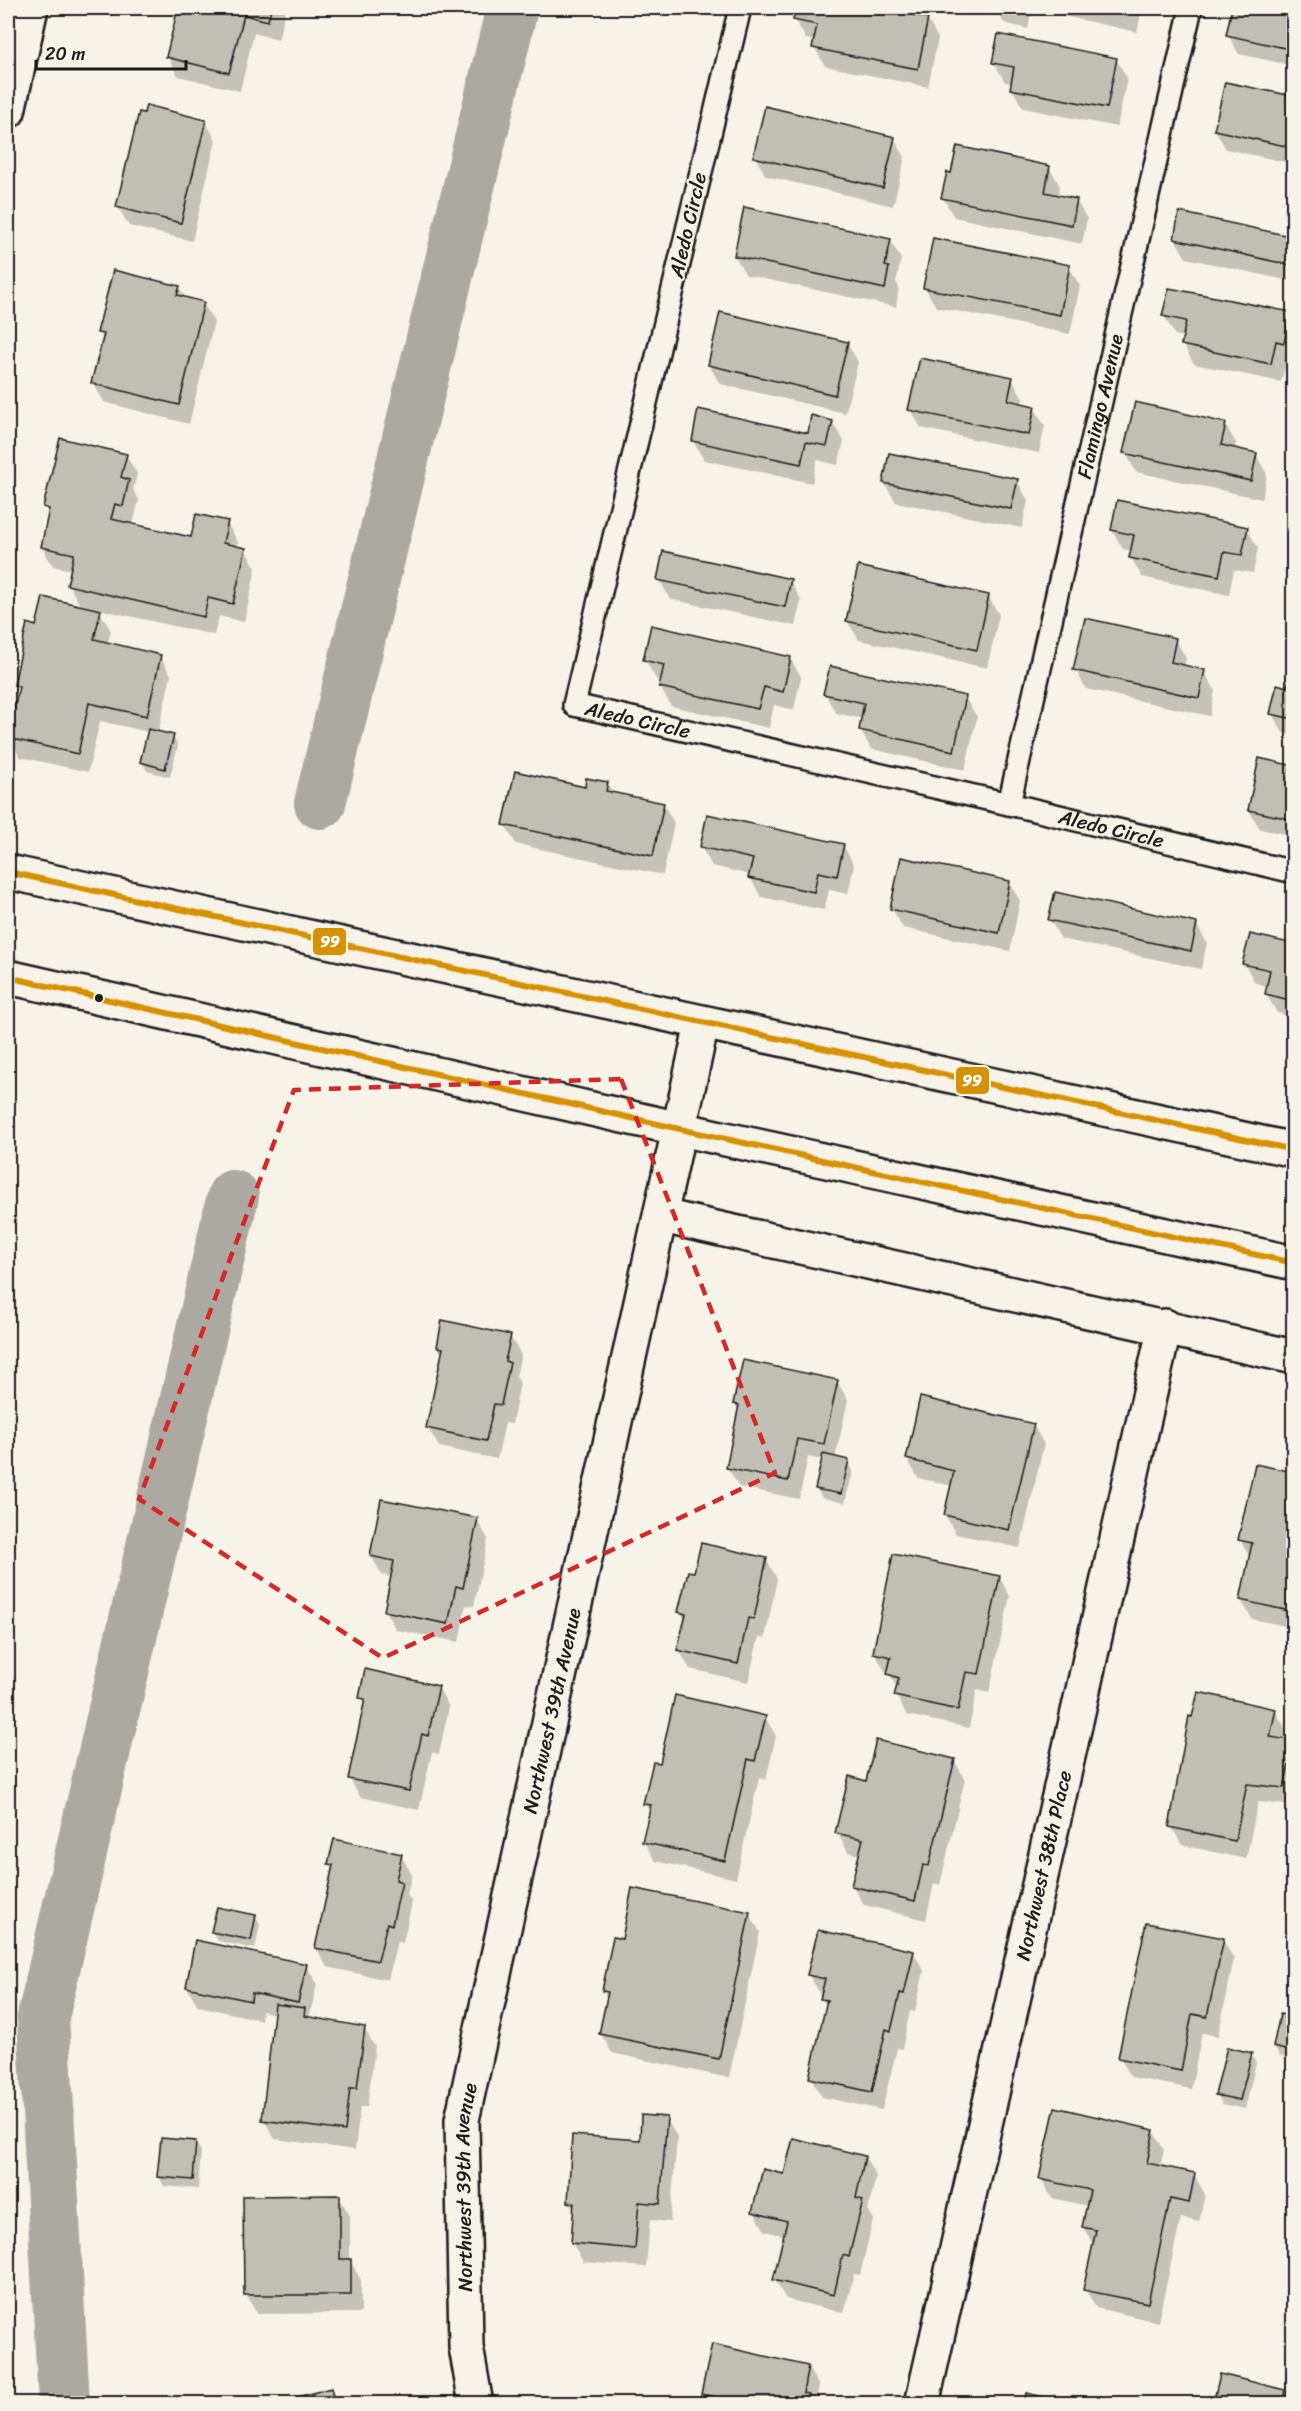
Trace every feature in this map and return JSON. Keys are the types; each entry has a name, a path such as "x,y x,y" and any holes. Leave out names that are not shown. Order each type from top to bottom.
{"street":[{"path":"8,111 31,8"},
{"path":"8,872 702,1024 1293,1150"},
{"path":"8,977 680,1129 1293,1263"},
{"name":"Northwest 39th Avenue","path":"476,2403 466,2347 462,2120 662,1216 702,1024"},
{"path":"662,1216 1165,1326 1293,1357"},
{"name":"Northwest 38th Place","path":"922,2403 1165,1326"}],"lane":[{"name":"Aledo Circle","path":"740,8 574,705 1009,804 1293,872"},
{"name":"Flamingo Avenue","path":"1009,804 1191,8"}],"highlighted area":[{"path":"621,1079 775,1473 383,1658 139,1499 294,1090"}],"building":[{"path":"178,8 271,8 268,21 244,15 229,73 166,57"},
{"path":"796,8 880,8 928,18 918,69 812,48 817,25 793,20"},
{"path":"1098,8 1127,8 1126,14"},
{"path":"1232,8 1294,8 1294,50 1226,35"},
{"path":"998,34 1117,58 1107,108 1010,89 1014,67 992,63"},
{"path":"1293,77 1294,148 1214,130 1225,82 1288,95"},
{"path":"146,105 206,120 181,223 116,207 139,112 144,113"},
{"path":"765,106 895,137 883,188 753,157"},
{"path":"957,146 1050,166 1045,192 1077,199 1072,225 941,198 947,172 951,173"},
{"path":"744,207 891,239 885,266 889,267 885,289 734,256"},
{"path":"1179,212 1294,237 1294,266 1174,239"},
{"path":"933,238 1070,265 1060,315 923,288"},
{"path":"113,270 180,286 177,295 204,302 179,405 91,383 104,334 97,333"},
{"path":"1169,288 1291,312 1284,343 1276,341 1271,364 1181,345 1186,321 1162,316"},
{"path":"720,312 848,342 835,395 708,365"},
{"path":"920,358 1013,377 1008,400 1035,406 1029,435 908,410"},
{"path":"1135,402 1226,423 1221,445 1257,453 1251,481 1123,453"},
{"path":"698,409 808,433 811,415 833,421 827,446 806,442 801,464 692,441"},
{"path":"60,438 127,454 121,477 129,480 123,506 115,504 111,519 191,537 196,514 228,521 223,543 246,548 233,604 208,598 204,617 67,585 74,554 41,547 49,509 43,507"},
{"path":"889,453 1018,479 1011,509 883,483"},
{"path":"1117,500 1248,527 1242,555 1224,552 1219,576 1129,558 1134,535 1111,530"},
{"path":"663,551 791,579 785,607 657,580"},
{"path":"858,566 989,595 977,650 846,621"},
{"path":"43,597 101,610 94,639 161,655 147,716 89,703 78,754 8,738 19,687 14,685 27,623 36,626"},
{"path":"1085,618 1176,638 1171,662 1205,670 1199,698 1073,670"},
{"path":"651,625 791,657 783,692 764,687 758,709 659,687 664,665 643,660"},
{"path":"1293,663 1294,719 1270,714 1277,684 1287,687"},
{"path":"830,666 966,696 954,751 859,730 864,703 823,694"},
{"path":"148,729 174,735 165,769 140,762"},
{"path":"1259,758 1294,766 1294,820 1248,810"},
{"path":"515,771 585,787 586,778 608,782 606,791 664,803 653,856 503,825"},
{"path":"707,814 844,844 837,876 818,872 814,892 748,878 753,859 700,847"},
{"path":"901,857 1010,881 999,933 890,909"},
{"path":"1055,892 1197,923 1191,951 1048,920"},
{"path":"1250,934 1294,944 1294,1001 1265,994 1270,970 1242,964"},
{"path":"442,1320 511,1335 505,1361 510,1363 501,1405 494,1404 486,1441 426,1428 443,1348 437,1347"},
{"path":"743,1360 838,1380 824,1444 797,1439 788,1481 726,1468 739,1405 733,1404"},
{"path":"920,1397 1034,1424 1009,1530 944,1515 954,1471 906,1459"},
{"path":"823,1454 849,1460 841,1494 815,1489"},
{"path":"1255,1464 1294,1472 1294,1612 1240,1600 1252,1543 1238,1540"},
{"path":"381,1499 478,1518 463,1588 456,1586 448,1624 384,1611 394,1561 370,1556"},
{"path":"701,1543 767,1558 754,1619 748,1618 738,1664 677,1650 686,1614 678,1612 688,1571 694,1572"},
{"path":"893,1554 1000,1576 979,1674 966,1672 958,1710 894,1696 899,1678 887,1674 891,1657 873,1653"},
{"path":"365,1669 439,1686 428,1736 422,1734 409,1791 348,1779 365,1699 359,1698"},
{"path":"1198,1692 1276,1709 1270,1737 1294,1741 1284,1788 1247,1784 1235,1841 1169,1827 1189,1716 1192,1717"},
{"path":"675,1695 766,1716 755,1761 748,1759 725,1861 642,1842 651,1805 643,1804 653,1762 660,1763"},
{"path":"876,1740 955,1759 929,1866 923,1865 915,1901 851,1886 863,1839 835,1833 849,1776 866,1781"},
{"path":"334,1839 402,1854 396,1880 402,1882 392,1925 387,1923 378,1961 315,1948 333,1865 328,1864"},
{"path":"632,1888 750,1912 719,2059 599,2034 608,1992 602,1991 613,1937 622,1939"},
{"path":"217,1907 256,1915 251,1940 211,1932"},
{"path":"1146,1923 1224,1938 1207,2017 1192,2014 1181,2071 1118,2058"},
{"path":"818,1930 914,1951 904,1994 900,1993 891,2031 886,2029 872,2092 809,2078 827,2000 820,1999 825,1979 807,1975"},
{"path":"195,1940 307,1964 298,2003 252,1993 251,2001 186,1987"},
{"path":"275,2004 305,2008 304,2016 365,2027 357,2088 350,2088 345,2131 262,2120"},
{"path":"1280,2014 1294,2017 1294,2052 1273,2047"},
{"path":"1227,2047 1252,2053 1240,2100 1215,2095"},
{"path":"1055,2107 1154,2130 1147,2163 1195,2173 1189,2203 1170,2199 1148,2303 1083,2290 1096,2230 1082,2227 1090,2190 1039,2179"},
{"path":"641,2115 667,2117 660,2204 639,2202 635,2249 571,2243 574,2203 568,2202 572,2135 640,2140"},
{"path":"161,2138 196,2141 193,2180 157,2177"},
{"path":"793,2138 865,2156 856,2198 863,2200 849,2257 843,2255 834,2295 773,2280 787,2221 752,2212 763,2169 784,2174"},
{"path":"340,2195 340,2259 351,2259 351,2295 244,2295 243,2196"},
{"path":"712,2344 808,2366 803,2393 809,2394 807,2404 736,2404 737,2401 701,2394"},
{"path":"1220,2374 1285,2390 1282,2404 1213,2404"},
{"path":"331,2388 335,2404 271,2404"},
{"path":"1026,2393 1058,2400 1057,2404 1024,2404"}],"waterway":[{"path":"320,803 512,8"},
{"path":"64,2404 43,2017 233,1196"}],"transit line":[{"name":"99","path":"8,872 1294,1150"},
{"name":"99","path":"8,977 680,1129 1294,1263"}]}
